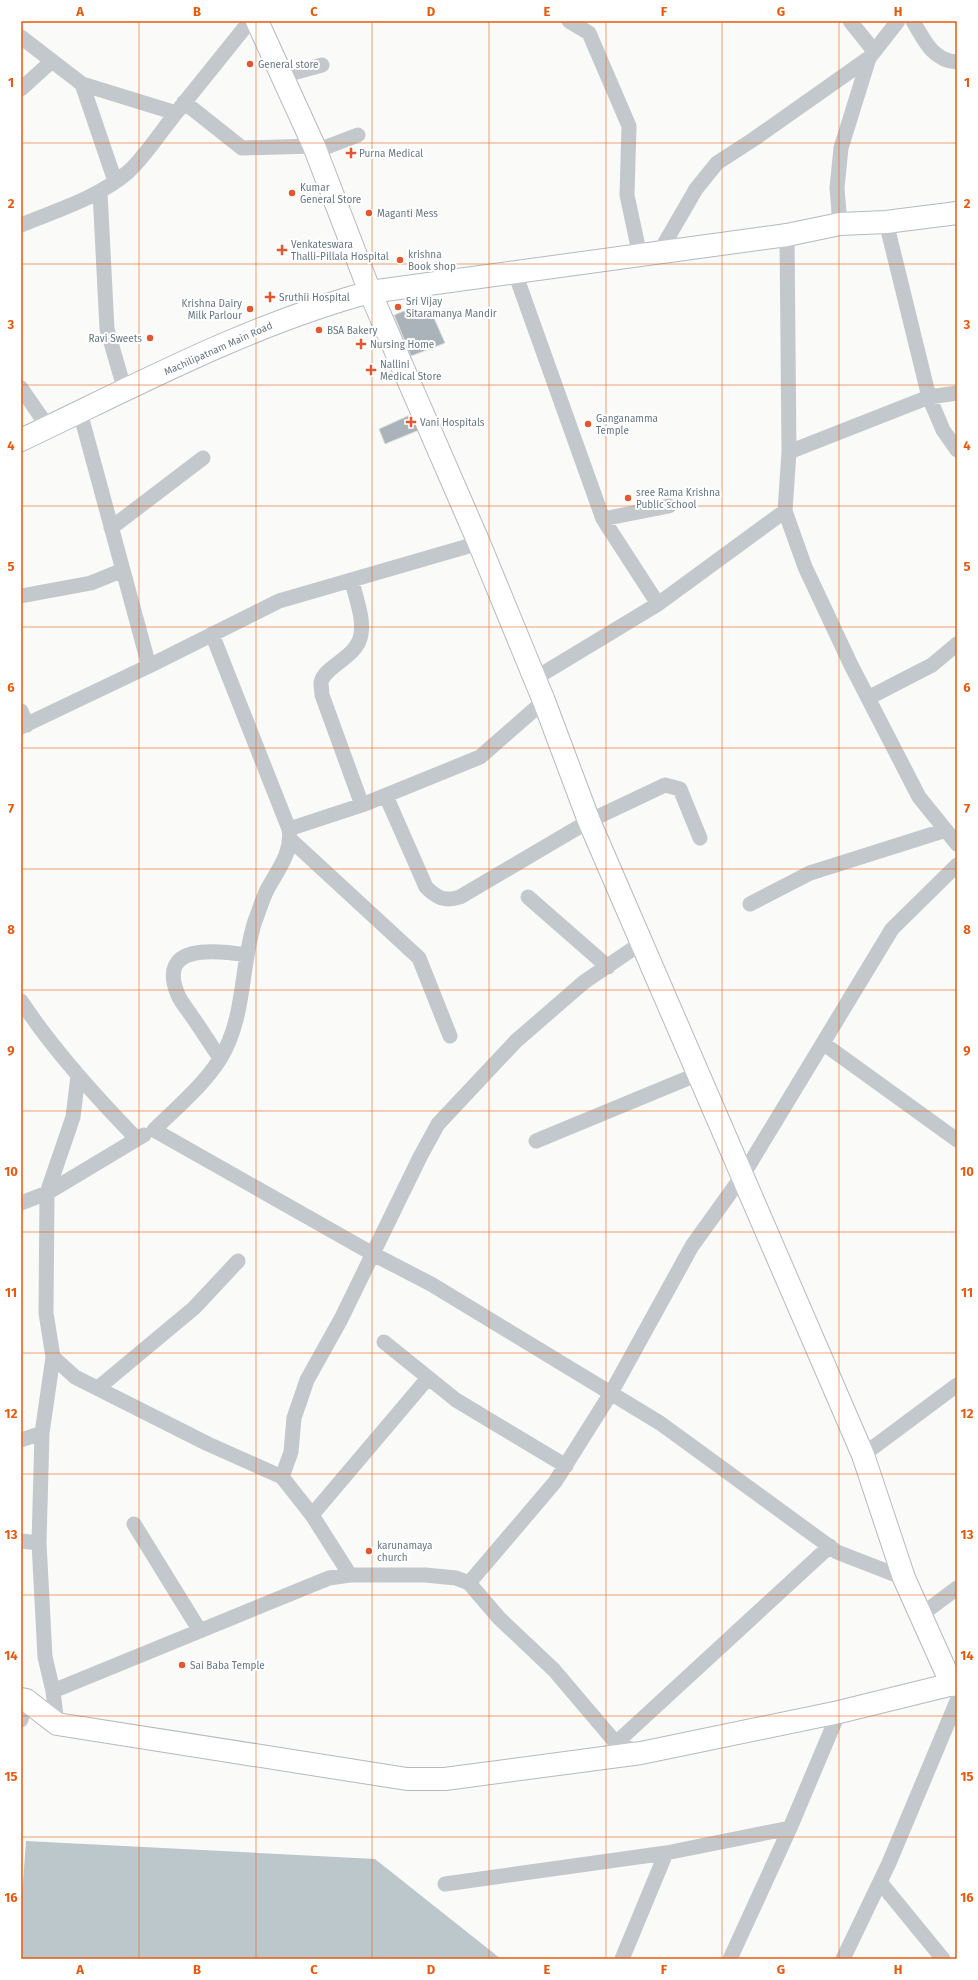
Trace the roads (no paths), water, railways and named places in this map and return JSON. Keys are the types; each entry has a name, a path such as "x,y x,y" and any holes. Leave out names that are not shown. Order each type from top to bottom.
{"street":[{"path":"21,225 100,192 128,172 250,21"},
{"path":"258,21 315,148 370,292 479,543 544,701 589,821 863,1455 904,1578 956,1692 880,1882 843,1959"},
{"path":"569,21 589,33 629,126 627,194 650,254"},
{"path":"850,21 871,54"},
{"path":"650,254 696,189 718,163 754,139 871,54 898,21"},
{"path":"913,21 934,54 947,62 957,62"},
{"path":"21,37 82,84 180,107 242,148 315,148 358,134"},
{"path":"840,224 837,188 841,148 871,54"},
{"path":"21,89 52,61"},
{"path":"282,76 322,65"},
{"path":"82,84 115,181"},
{"path":"100,192 107,329 125,391"},
{"name":"Machilipatnam Main Road","path":"21,440 254,330 332,303 370,292 787,235 840,224 886,222 957,213"},
{"path":"886,222 930,397 943,430 957,450"},
{"path":"787,235 789,452 786,511 805,567 868,698 919,797 957,844"},
{"path":"515,272 603,519 658,604"},
{"path":"21,388 48,427"},
{"path":"789,452 930,397 957,393"},
{"path":"80,412 149,666"},
{"path":"111,528 203,458"},
{"path":"603,519 669,506"},
{"path":"534,679 658,604 786,511"},
{"path":"23,721 149,666 279,601 479,543"},
{"path":"21,596 92,583 123,570"},
{"path":"352,580 360,619 361,634 358,645 351,654 324,675 321,682 322,695 362,805"},
{"path":"212,634 290,835 418,958 450,1036"},
{"path":"868,698 932,665 957,644"},
{"path":"290,835 480,757 544,701"},
{"path":"386,796 426,887 437,897 450,900 460,897 589,821 666,785 680,789 700,838"},
{"path":"750,904 810,873 946,830"},
{"path":"21,1203 47,1193 136,1139 154,1130 205,1078 220,1058 231,1035 241,1000 247,955 255,922 266,891 284,860 290,835"},
{"path":"469,1583 555,1482 566,1466 611,1393 692,1246 743,1175 824,1044 892,929 957,865"},
{"path":"528,897 608,967"},
{"path":"282,1477 291,1452 294,1418 307,1380 341,1319 420,1157 438,1124 516,1041 584,982 608,967 642,942"},
{"path":"220,1058 178,995 173,979 174,968 180,959 191,954 219,951 247,955"},
{"path":"21,1001 27,1023 136,1139"},
{"path":"824,1044 957,1140"},
{"path":"536,1141 698,1074"},
{"path":"57,1724 53,1691 44,1657 39,1543 42,1433 53,1357 46,1313 47,1193 73,1117 78,1076"},
{"path":"154,1130 373,1254 431,1284 660,1423 837,1552 904,1578"},
{"path":"98,1388 194,1308 238,1261"},
{"path":"384,1342 456,1400 566,1466"},
{"path":"53,1357 75,1377 208,1444 282,1477 312,1515 350,1575"},
{"path":"312,1515 428,1378"},
{"path":"863,1455 957,1385"},
{"path":"21,1440 42,1433"},
{"path":"134,1524 200,1631"},
{"path":"21,1541 39,1543"},
{"path":"616,1743 830,1546"},
{"path":"53,1691 329,1578 350,1575 425,1575 456,1578 469,1583 499,1618 554,1670 616,1743 641,1753"},
{"path":"921,1615 957,1588"},
{"path":"23,1706 57,1724 407,1779 445,1779 641,1753 839,1712 956,1692"},
{"path":"730,1959 790,1828 839,1712"},
{"path":"444,1884 666,1852 790,1828"},
{"path":"622,1959 666,1852"},
{"path":"880,1882 943,1959"}],"place":[{"name":"General store","path":"250,64"},
{"name":"Purna Medical","path":"351,153"},
{"name":"Kumar General Store","path":"292,193"},
{"name":"Maganti Mess","path":"369,213"},
{"name":"Venkateswara Thalli-Pillala Hospital","path":"282,250"},
{"name":"krishna Book shop","path":"400,260"},
{"name":"Sruthii Hospital","path":"270,297"},
{"name":"Sri Vijay Sitaramanya Mandir","path":"398,307"},
{"name":"Krishna Dairy Milk Parlour","path":"250,309"},
{"name":"BSA Bakery","path":"319,330"},
{"name":"Ravi Sweets","path":"150,338"},
{"name":"Nursing Home","path":"361,344"},
{"name":"Nallini Medical Store","path":"371,370"},
{"name":"Vani Hospitals","path":"411,422"},
{"name":"Ganganamma Temple","path":"588,424"},
{"name":"sree Rama Krishna Public school","path":"628,498"},
{"name":"karunamaya church","path":"369,1551"},
{"name":"Sai Baba Temple","path":"182,1665"}]}
